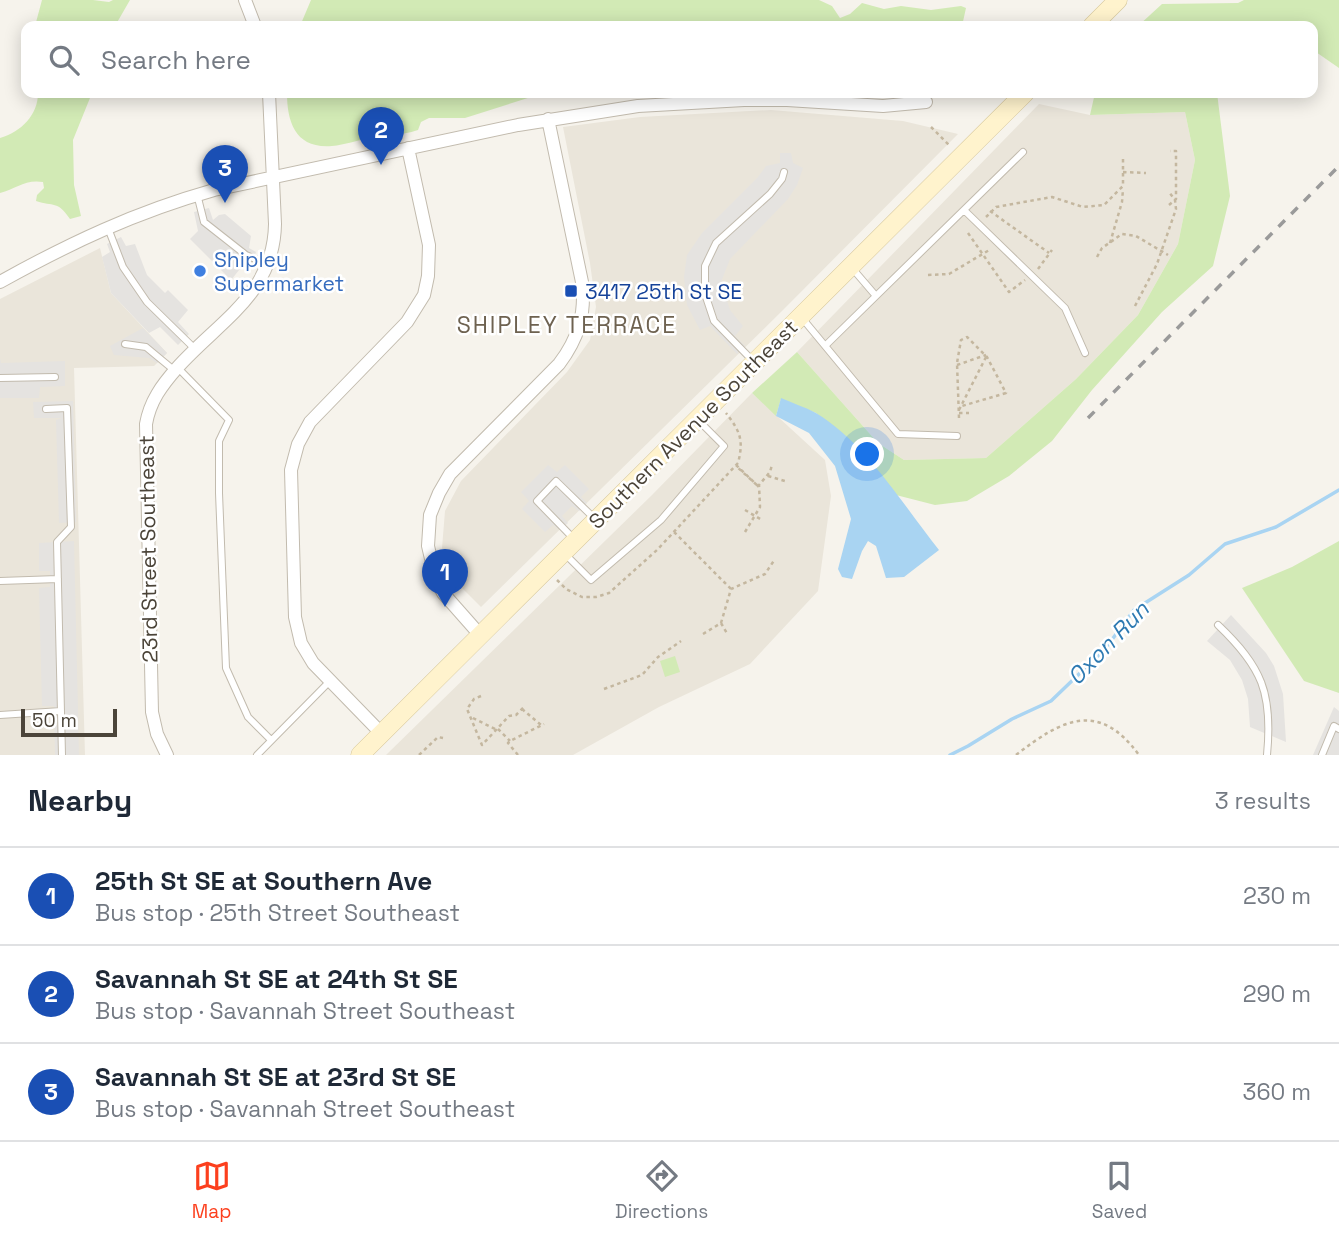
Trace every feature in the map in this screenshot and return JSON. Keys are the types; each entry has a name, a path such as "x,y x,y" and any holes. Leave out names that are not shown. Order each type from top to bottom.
{"main road":[{"path":"1097,21 1118,0"},
{"name":"Southern Avenue Southeast","path":"360,755 1020,98"}],"street":[{"path":"245,0 253,21"},
{"name":"23rd Street Southeast","path":"167,755 155,729 152,712 145,430 152,404 162,386 195,349 249,297 269,265 275,237 269,98"},
{"path":"0,282 64,246 108,226 197,194 548,119 638,106 720,101 786,100 883,106 926,102"},
{"path":"481,636 439,586 429,554 428,528 435,503 450,474 559,364 572,347 580,327 584,302 582,282 548,119"},
{"path":"382,734 305,652 296,628 292,465 298,444 310,421 407,322 424,295 429,269 429,245 408,148"}],"lane":[{"path":"826,345 1023,152"},
{"path":"754,363 714,321 705,293 705,266 716,243 770,194 785,172"},
{"path":"197,194 204,222 246,256 269,265"},
{"path":"964,210 1065,307 1085,353"},
{"path":"108,226 123,267 146,302 195,349"},
{"path":"851,267 876,296"},
{"path":"800,317 898,434 957,436"},
{"path":"125,344 146,347 176,369 229,419 219,441 226,668 248,716 271,740"},
{"path":"0,378 55,377"},
{"path":"46,409 67,408 71,527 57,542 62,755"},
{"path":"596,520 556,481 537,501 591,580 661,520 724,446 697,419"},
{"path":"0,581 58,579"},
{"path":"1218,625 1249,657 1264,690 1269,733 1267,755"},
{"path":"257,755 330,681"},
{"path":"0,715 61,711"},
{"path":"1322,755 1334,726 1339,729"}],"path":[{"path":"931,127 949,145"},
{"path":"1135,306 1161,252 1176,209 1175,150 1170,150"},
{"path":"1110,243 1122,202 1123,159"},
{"path":"1123,172 1146,173"},
{"path":"978,224 996,207 1052,197 1083,207 1104,205 1122,186"},
{"path":"1169,192 1175,200"},
{"path":"1169,205 1175,200"},
{"path":"990,211 1049,253"},
{"path":"968,233 1009,292"},
{"path":"1097,257 1102,248 1122,234 1136,236 1168,256"},
{"path":"928,275 949,274 983,255 998,243"},
{"path":"959,418 957,365 961,340 967,337 986,355 1006,393 962,406"},
{"path":"957,365 986,355"},
{"path":"959,412 986,355"},
{"path":"959,412 969,413"},
{"path":"759,487 741,470 736,465 751,480 759,487"},
{"path":"745,532 760,507 759,487 772,465"},
{"path":"767,476 785,481"},
{"path":"745,510 762,520"},
{"path":"674,532 731,589"},
{"path":"703,634 721,623 731,589 765,574 775,559"},
{"path":"721,623 728,635"},
{"path":"604,689 642,675 658,657 681,641"},
{"path":"481,696 468,706 482,745 509,716 516,715 523,708 543,725 510,741"},
{"path":"471,716 491,729 497,729 510,741 508,743 518,755"},
{"path":"1016,755 1049,732 1073,722 1093,719 1105,722 1139,755"},
{"path":"419,755 438,737 443,738"}],"shaded area":[{"path":"1039,104 1090,115 1185,112 1195,160 1178,244 1138,315 1076,379 986,458 904,460 878,443 797,352"},
{"path":"771,110 903,121 958,134 481,607 455,581 442,548 445,511 461,481 567,372 590,340 596,307 563,127 640,117"},
{"path":"780,153 791,153 793,163 803,168 797,185 788,199 730,259 721,282 730,310 743,326 735,336 745,346 737,354 710,326 700,330 687,305 684,277 687,255 702,233 766,166 780,163"},
{"path":"209,208 213,220 225,214 251,236 249,248 256,252 250,266 243,265 228,284 225,281 228,277 190,239 198,231 194,212"},
{"path":"121,237 126,246 135,244 147,275 165,293 168,290 188,310 178,322 189,334 178,345 160,327 149,333 111,293 102,257 110,252 107,244"},
{"path":"100,248 111,293 167,353 154,366 74,368 85,755 0,755 0,299"},
{"path":"143,328 167,353 157,363 149,358 114,355 110,346"},
{"path":"0,358 1,363 65,361 65,386 40,387 39,398 0,398"},
{"path":"752,393 825,460 831,496 818,591 750,664 659,707 573,755 386,755 652,495"},
{"path":"73,401 76,522 59,523 56,420 62,418 34,418 33,402"},
{"path":"548,465 557,472 565,465 589,489 581,497 587,503 579,511 572,506 562,516 568,523 560,530 553,525 545,532 522,509 529,501 521,492"},
{"path":"74,541 79,755 55,755 54,706 42,706 39,588 50,587 50,571 39,571 39,543"},
{"path":"1231,615 1266,653 1274,666 1283,694 1286,742 1250,727 1248,699 1242,680 1230,660 1207,641"},
{"path":"1334,707 1339,711 1339,755 1313,755"}],"green space":[{"path":"42,0 130,0 118,21 36,21"},
{"path":"311,0 819,0 832,6 840,18 850,14 862,3 884,9 901,6 931,10 961,6 966,8 963,21 302,21"},
{"path":"1244,0 1339,0 1339,68 1318,53 1318,21 1143,21 1162,4 1238,3"},
{"path":"37,98 90,98 73,140 74,185 81,216 70,219 55,205 36,201 37,195 44,188 43,182 26,183 0,193 0,138 15,132 27,121"},
{"path":"287,98 528,98 465,118 429,118 421,122 418,130 411,132 332,146 320,146 302,138 292,124"},
{"path":"1094,98 1218,98 1230,196 1213,266 1162,312 1092,390 1052,441 1009,476 967,501 935,505 896,495 878,471 842,434 816,413 781,399 776,416 752,393 797,352 878,443 904,460 986,458 1076,379 1138,315 1178,244 1195,160 1185,112 1090,115"},
{"path":"1339,541 1339,693 1304,681 1242,588 1292,567"},
{"path":"675,656 680,672 665,677 660,661"}],"water":[{"path":"781,398 816,413 851,441 883,476 939,550 904,577 886,578 876,546 868,541 852,579 842,577 838,569 851,519 835,466 809,433 776,416"}],"waterway":[{"name":"Oxon Run","path":"950,755 1012,719 1051,701 1105,649 1134,610 1189,575 1225,544 1276,527 1339,490"}],"railway":[{"path":"1088,418 1339,166"}],"place":[{"name":"Savannah St SE at 24th St SE","path":"381,165"},
{"name":"Savannah St SE at 23rd St SE","path":"225,203"},
{"name":"Shipley Supermarket","path":"200,271"},
{"name":"3417 25th St SE","path":"571,291"},
{"name":"25th St SE at Southern Ave","path":"445,607"}],"district":[{"name":"SHIPLEY TERRACE","path":"567,325"}]}
